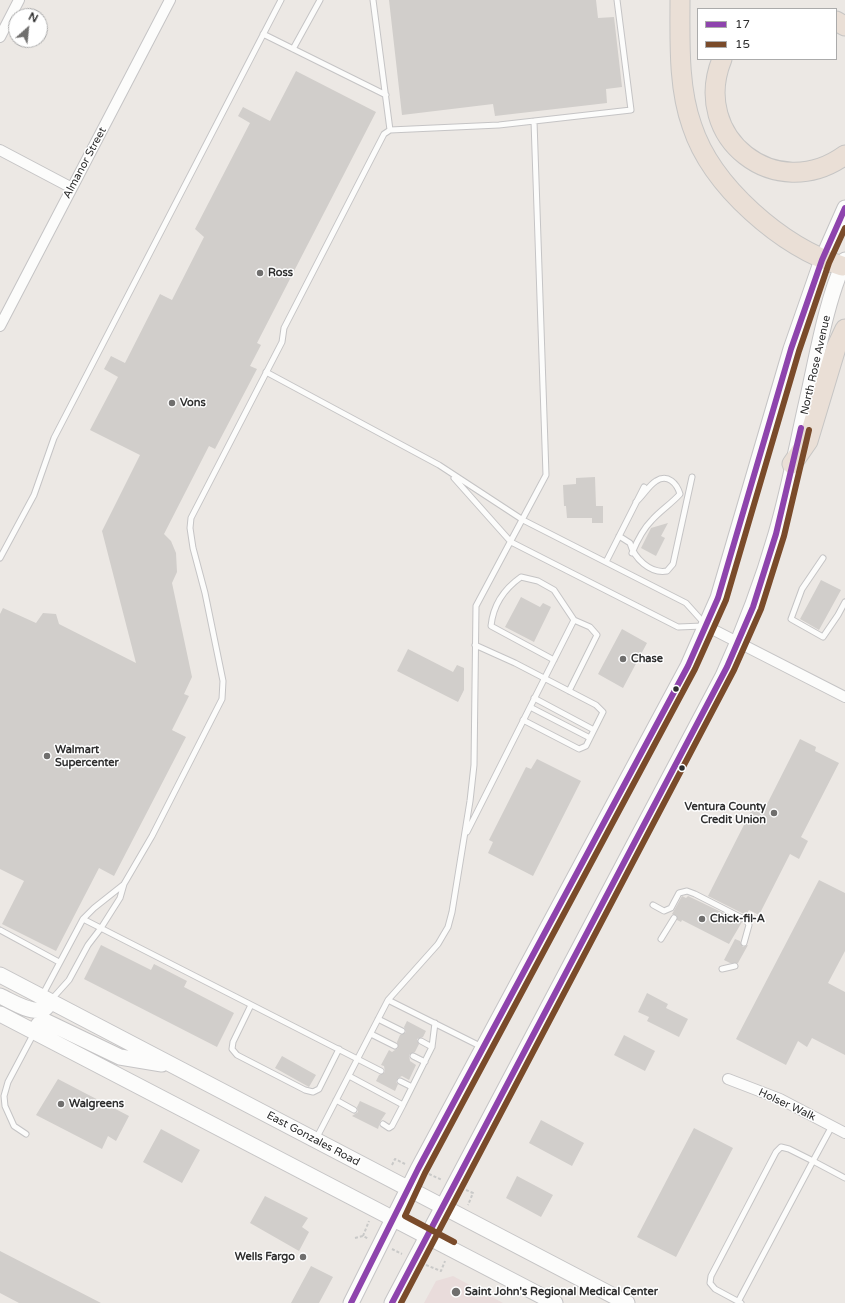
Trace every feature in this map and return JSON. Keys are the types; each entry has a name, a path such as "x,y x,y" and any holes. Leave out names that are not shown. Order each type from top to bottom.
{"highway":[{"path":"680,0 680,40 685,97 691,125 700,149 733,194 770,227 822,260 844,263"},
{"path":"722,60 716,78 715,98 718,116 726,135 740,152 763,167 792,173 807,173 828,166 845,155"},
{"path":"792,464 808,441 836,348 845,329"}],"main road":[{"path":"351,1303 394,1220 418,1169 688,666 718,598 791,349 822,260 845,208"},
{"name":"North Rose Avenue","path":"392,1303 602,909 723,676 739,642 776,534 822,336 844,263"},
{"name":"East Gonzales Road","path":"0,975 627,1303"},
{"path":"0,996 16,1004 41,1010 46,1008 46,999"},
{"path":"0,1014 555,1303"},
{"path":"34,1032 40,1024 47,1022 120,1056 173,1066"}],"street":[{"path":"0,37 20,0"},
{"name":"Almanor Street","path":"0,326 170,0"},
{"path":"0,150 72,188"},
{"path":"706,626 845,697"},
{"name":"Holser Walk","path":"728,1079 780,1099 845,1133"}],"lane":[{"path":"0,558 34,495 54,438 281,0"},
{"path":"294,49 320,0"},
{"path":"373,0 390,130"},
{"path":"46,999 69,980 88,945 120,898 124,884 152,836 222,699 223,681 205,593 193,548 190,528 191,518 282,342 284,328 384,134 390,130 436,129 534,121 631,110 617,0"},
{"path":"263,34 386,95"},
{"path":"316,1140 388,1000 438,944 448,926 452,912 464,838 474,765 476,606 546,475 534,121"},
{"path":"266,372 438,465 523,520 686,603 706,626"},
{"path":"452,475 511,542 678,627 706,626"},
{"path":"619,536 630,542 632,553 638,560 655,570 667,571 674,564 692,477"},
{"path":"632,553 638,539 652,520 671,505 680,494 678,488 671,480 664,478 656,480 636,502"},
{"path":"606,562 644,487"},
{"path":"823,558 802,589 791,618 799,625 823,637 845,602"},
{"path":"554,660 490,626 492,615 509,586 521,577 538,581 554,590 574,620 590,627 597,635 569,691"},
{"path":"464,838 574,620"},
{"path":"475,646 545,678 596,705 603,712 586,746 579,750 523,720"},
{"path":"534,698 594,730"},
{"path":"530,707 590,738"},
{"path":"46,999 59,962 83,919 94,908 124,884"},
{"path":"685,897 687,891"},
{"path":"653,906 664,911 671,908 679,893 687,891 746,920 748,925 744,943"},
{"path":"661,939 674,918"},
{"path":"83,919 381,1071"},
{"path":"0,930 59,962"},
{"path":"722,970 729,965 735,966"},
{"path":"388,1000 484,1048"},
{"path":"251,1005 232,1042 232,1049 237,1055 305,1090 313,1092 319,1089 339,1049"},
{"path":"378,1019 402,1032"},
{"path":"383,1124 389,1128 392,1126 425,1062 432,1047 435,1023"},
{"path":"26,1134 14,1126 5,1106 4,1096 8,1082 34,1032"},
{"path":"371,1034 395,1046"},
{"path":"421,1041 432,1047"},
{"path":"413,1056 425,1062"},
{"path":"349,1076 403,1104"},
{"path":"400,1081 412,1087"},
{"path":"336,1100 354,1110"},
{"path":"832,1126 813,1161 740,1302 714,1289 710,1283 711,1276 776,1152 782,1147 789,1149 813,1161 845,1178"}],"path":[{"path":"462,1218 473,1193"},
{"path":"355,1238 363,1236"},
{"path":"440,1272 450,1249"}],"shaded area":[{"name":"Saint John's Regional Medical Center","path":"453,1276 503,1303 424,1303 436,1281"}],"building":[{"path":"389,0 596,0 598,18 614,17 622,87 606,89 607,103 495,116 493,104 402,115"},
{"path":"296,71 376,112 257,343 261,345 250,366 257,369 215,449 209,446 164,534 171,541 176,553 177,572 172,583 192,677 184,694 189,696 172,730 186,737 114,876 99,868 56,951 2,924 24,881 0,869 0,614 3,608 36,623 43,613 56,614 59,624 136,663 102,531 140,455 90,430 118,377 104,369 111,356 125,363 160,294 172,300 204,237 195,229 250,123 238,116 243,107 270,121"},
{"path":"595,477 596,506 603,506 603,523 592,523 592,518 567,518 566,506 564,506 563,485 576,484 576,478"},
{"path":"668,523 661,536 665,538 656,556 641,548 651,528"},
{"path":"821,580 841,590 819,630 800,619"},
{"path":"521,597 540,607 543,603 551,607 534,642 505,627"},
{"name":"Chase","path":"622,629 647,643 623,688 598,674"},
{"path":"408,649 453,672 457,665 464,668 464,690 458,702 397,671"},
{"path":"800,739 816,747 815,751 839,763 801,837 808,841 799,859 790,854 759,915 749,910 746,915 708,896 752,809 762,814"},
{"path":"537,759 581,781 533,876 488,853 493,842 489,840 526,767 531,769"},
{"path":"819,880 845,893 845,951 828,983 845,992 845,1055 812,1038 807,1047 798,1041 786,1065 736,1039"},
{"name":"Chick-fil-A","path":"682,896 686,898 688,896 742,922 729,944 682,920 681,922 677,920 677,916 672,914"},
{"path":"735,939 740,941 743,947 748,945 738,963 730,963 724,960"},
{"path":"101,945 151,970 154,964 187,981 184,987 234,1013 217,1047 84,979"},
{"path":"647,993 668,1004 666,1008 688,1019 679,1037 647,1021 649,1017 638,1012"},
{"path":"407,1021 426,1031 423,1037 417,1039 419,1044 415,1052 409,1055 410,1061 416,1065 409,1080 402,1076 398,1078 396,1082 398,1084 395,1091 376,1081 379,1075 385,1072 384,1066 381,1065 389,1050 392,1052 398,1048 397,1042 400,1035 406,1032 404,1027"},
{"path":"624,1035 655,1051 645,1071 614,1055"},
{"path":"282,1056 316,1075 309,1087 275,1068"},
{"path":"58,1079 129,1116 116,1141 108,1136 102,1149 36,1115"},
{"path":"360,1101 386,1113 380,1122 378,1129 352,1116 358,1112 357,1107"},
{"path":"541,1120 584,1143 572,1166 529,1143"},
{"path":"694,1128 733,1148 676,1257 637,1237"},
{"path":"161,1129 200,1150 182,1183 143,1162"},
{"path":"517,1176 553,1195 541,1217 506,1198"},
{"path":"265,1196 308,1218 302,1227 309,1232 299,1251 250,1223"},
{"path":"0,1251 101,1303 19,1303 0,1293"},
{"path":"311,1266 333,1277 319,1303 291,1303"}],"transit line":[{"name":"17","path":"351,1303 418,1169 688,666 718,598 791,349 822,260 845,208"},
{"name":"15","path":"454,1242 405,1216 425,1173 695,669 726,600 799,351 829,263 845,228"},
{"name":"17","path":"392,1303 727,667 753,607 776,534 801,428"},
{"name":"15","path":"401,1303 734,670 761,609 784,536 809,430"}],"place":[{"name":"Ross","path":"260,273"},
{"name":"Vons","path":"172,403"},
{"name":"Chase","path":"623,659"},
{"name":"Walmart Supercenter","path":"47,756"},
{"name":"Ventura County Credit Union","path":"774,813"},
{"name":"Chick-fil-A","path":"702,919"},
{"name":"Walgreens","path":"61,1104"},
{"name":"Wells Fargo","path":"303,1257"},
{"name":"Saint John's Regional Medical Center","path":"456,1292"}]}
